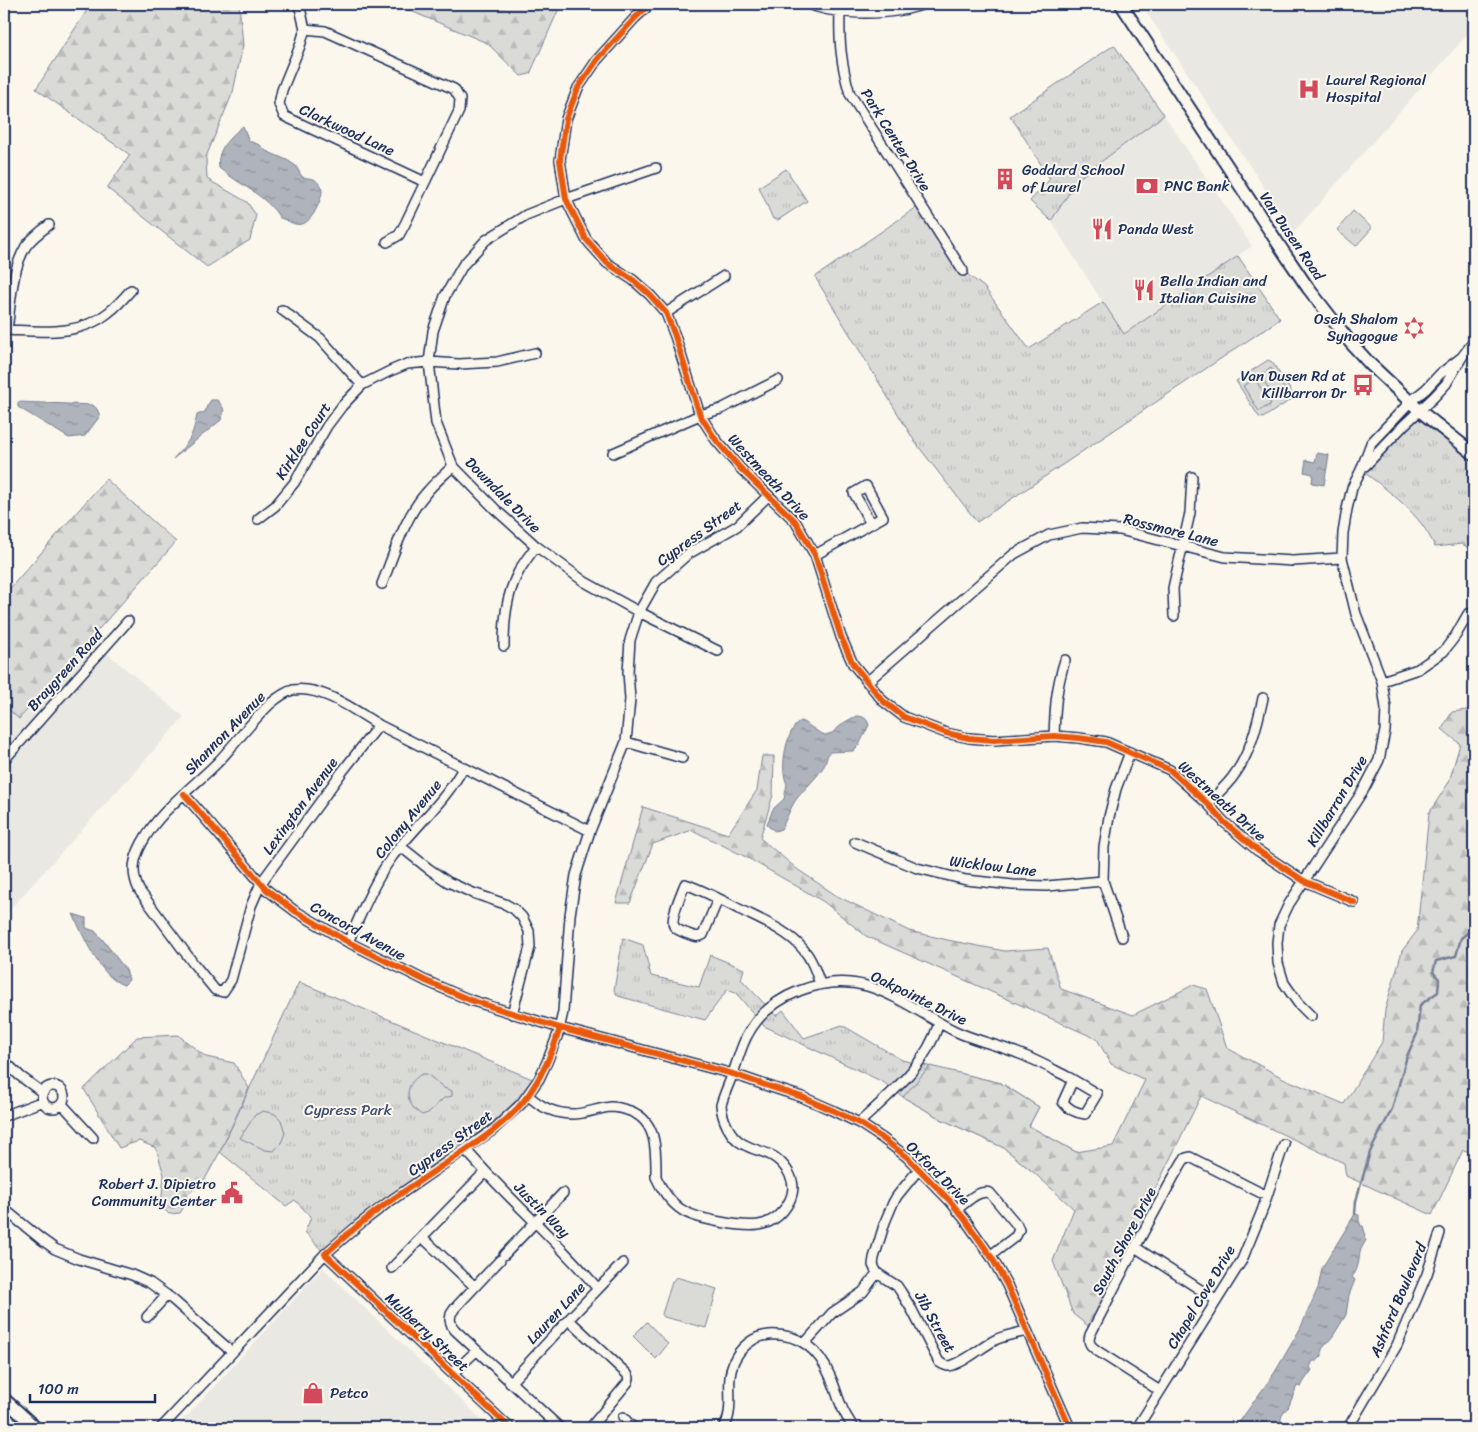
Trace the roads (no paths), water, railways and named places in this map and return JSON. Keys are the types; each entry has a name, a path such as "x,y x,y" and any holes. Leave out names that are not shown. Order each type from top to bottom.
{"main road":[{"name":"Van Dusen Road","path":"1121,4 1308,288 1350,342 1410,402 1474,454"},
{"path":"4,1399 36,1428"}],"street":[{"name":"Clarkwood Lane","path":"300,4 305,28 278,104 284,116 425,182"},
{"name":"Westmeath Drive","path":"650,4 597,60 578,88 566,119 560,160 566,199 586,239 607,263 633,280 666,313 700,415 716,440 740,468 795,521 815,554 841,637 853,664 867,682 883,701 904,716 946,733 994,740 1054,736 1106,742 1170,770 1256,850 1304,881 1354,902"},
{"path":"808,4 840,11 880,13 903,10 924,4"},
{"name":"Park Center Drive","path":"840,11 839,42 842,64 850,94 963,271"},
{"path":"305,28 326,32 454,89 460,99 459,111 405,224 399,235 387,242"},
{"name":"Downdale Drive","path":"656,168 526,215 486,240 463,265 445,296 433,331 429,362 436,423 454,466 496,510 536,546 585,582 718,651"},
{"path":"49,225 26,246 20,259 12,291 6,330 60,331 78,328 108,313 131,290"},
{"path":"666,313 724,276"},
{"path":"282,310 320,338 362,386"},
{"path":"1462,357 1474,341"},
{"name":"Kirklee Court","path":"258,519 275,506 294,483 327,426 342,406 362,386 407,364 429,362 459,364 497,362 535,353"},
{"name":"Killbarron Drive","path":"1311,1016 1298,1003 1284,983 1278,963 1279,925 1289,904 1364,789 1379,760 1385,731 1386,708 1382,681 1356,614 1342,558 1343,533 1347,509 1352,488 1371,443 1410,402 1440,374 1462,357"},
{"name":"Killbarron Drive","path":"1361,470 1446,384 1462,357"},
{"path":"613,453 700,415 722,409 778,380"},
{"path":"382,584 411,515 425,494 454,466"},
{"path":"1174,616 1173,588 1190,513 1192,476"},
{"name":"Cypress Street","path":"161,1428 325,1254 386,1204 493,1130 513,1112 539,1079 560,1028 565,997 576,875 590,831 626,742 630,699 628,672 630,640 640,612 656,582 688,554 737,526 768,496"},
{"path":"815,554 871,524"},
{"name":"Rossmore Lane","path":"867,682 1014,554 1049,536 1082,528 1120,530 1226,558 1293,562 1342,558"},
{"path":"504,646 504,622 510,592 519,572 536,546"},
{"path":"1382,681 1418,669 1444,651 1456,636 1468,614"},
{"name":"Braygreen Road","path":"4,760 128,621"},
{"path":"1054,736 1055,700 1065,660"},
{"name":"Shannon Avenue","path":"223,992 215,990 139,890 134,877 135,860 142,841 160,818 218,762 270,704 289,691 305,690 321,693 379,725 590,831"},
{"path":"1208,804 1233,777 1246,756 1256,731 1263,698"},
{"name":"Lexington Avenue","path":"223,992 231,980 251,906 261,883 342,772 379,725"},
{"path":"626,742 682,758"},
{"path":"1122,937 1103,881 1104,847 1116,789 1130,752"},
{"name":"Colony Avenue","path":"348,942 385,867 400,846 453,786 463,768"},
{"name":"Concord Avenue","path":"184,794 261,883 295,911 348,942 426,982 512,1014 560,1028"},
{"name":"Wicklow Lane","path":"855,842 917,868 966,880 1013,885 1047,886 1103,881"},
{"path":"400,846 448,882 505,904 514,909 522,918 529,931 530,947 512,1014"},
{"path":"718,898 703,935 695,937 675,928 673,920 686,884 718,898 784,932 795,940 811,960 820,984"},
{"name":"Oakpointe Drive","path":"528,1095 542,1106 567,1113 584,1113 599,1108 615,1107 636,1114 645,1120 655,1144 656,1177 665,1193 680,1209 708,1219 754,1226 770,1222 787,1204 792,1193 792,1179 786,1168 776,1158 765,1152 743,1145 734,1136 727,1126 722,1112 722,1105 743,1043 751,1028 779,1002 804,988 820,984 849,983 867,986 969,1037 1020,1054 1048,1066 1073,1080 1097,1094 1085,1114 1066,1106 1063,1102 1073,1080"},
{"path":"859,1123 902,1083 920,1062 930,1046 939,1023"},
{"name":"Oxford Drive","path":"560,1028 733,1074 802,1097 859,1123 894,1146 957,1209 991,1255 1027,1331 1069,1428"},
{"path":"4,1061 43,1097 50,1107 58,1107 62,1104 65,1096 61,1088 53,1085 45,1089 43,1097 4,1116"},
{"path":"62,1104 93,1138"},
{"name":"Chapel Cove Drive","path":"1137,1428 1242,1260 1257,1224 1284,1144"},
{"name":"Justin Way","path":"466,1150 485,1172 583,1271 598,1289"},
{"name":"South Shore Drive","path":"1160,1391 1099,1352 1089,1343 1090,1335 1177,1170 1186,1158 1191,1158 1267,1196"},
{"path":"805,1343 832,1312 863,1292 877,1273 874,1258 884,1222 898,1196 919,1169"},
{"path":"392,1268 485,1172"},
{"path":"957,1209 980,1192 990,1193 1017,1225 1016,1236 991,1255"},
{"path":"560,1428 476,1351 455,1330 450,1320 455,1308 563,1193"},
{"path":"4,1210 55,1249 79,1259 141,1278 150,1283 167,1295 232,1352"},
{"name":"Ashford Boulevard","path":"1348,1428 1397,1345 1427,1274 1440,1234"},
{"path":"422,1237 475,1287"},
{"path":"1135,1247 1216,1300"},
{"name":"Mulberry Street","path":"325,1254 510,1428"},
{"name":"Lauren Lane","path":"510,1383 623,1264"},
{"name":"Jib Street","path":"877,1273 897,1286 902,1292 938,1362 944,1365 949,1366 961,1361 995,1340 1027,1331"},
{"path":"147,1317 167,1295"},
{"path":"569,1320 629,1378 628,1382 590,1428"},
{"path":"724,1428 730,1408 730,1373 738,1354 754,1339 766,1335 784,1336 805,1343 818,1356 830,1376 844,1411 854,1428"},
{"path":"453,1373 476,1351"},
{"path":"623,1417 633,1428"}],"water":[{"path":"243,126 249,141 287,160 296,166 302,177 314,179 320,184 322,192 320,201 306,222 296,224 280,218 268,203 219,168 222,149 229,139"},
{"path":"211,400 217,400 223,407 224,411 221,420 173,459 189,439 197,415 205,412"},
{"path":"18,402 93,405 100,416 85,436 69,438 18,407"},
{"path":"1317,453 1329,455 1324,485 1312,483 1313,474 1304,472 1306,460 1315,462"},
{"path":"856,716 864,718 869,725 859,745 853,751 830,752 821,770 795,801 781,829 775,831 769,827 767,824 773,809 784,799 787,784 784,769 785,750 791,732 796,725 801,721 825,735 832,733"},
{"path":"73,914 86,918 86,928 95,931 126,970 129,980 124,985 115,981 100,965 87,944"},
{"path":"1355,1214 1359,1215 1359,1221 1361,1226 1363,1226 1364,1238 1366,1240 1360,1250 1359,1262 1352,1277 1355,1280 1349,1295 1346,1315 1322,1349 1322,1356 1317,1361 1313,1361 1310,1367 1312,1370 1301,1387 1297,1386 1278,1428 1235,1428 1275,1372 1300,1329 1318,1288 1322,1268"}],"waterway":[{"path":"1355,1214 1356,1201 1370,1152 1392,1109 1407,1056 1417,1034 1420,1005 1438,992 1439,979 1433,972 1436,961 1456,956 1461,938 1474,928"}],"place":[{"name":"Laurel Regional Hospital","path":"1309,89"},
{"name":"Goddard School of Laurel","path":"1005,179"},
{"name":"PNC Bank","path":"1147,186"},
{"name":"Panda West","path":"1102,229"},
{"name":"Bella Indian and Italian Cuisine","path":"1144,290"},
{"name":"Oseh Shalom Synagogue","path":"1414,328"},
{"name":"Van Dusen Rd at Killbarron Dr","path":"1363,385"},
{"name":"Robert J. Dipietro Community Center","path":"232,1193"},
{"name":"Petco","path":"313,1393"}],"park label":[{"name":"Cypress Park","path":"348,1110"}]}
